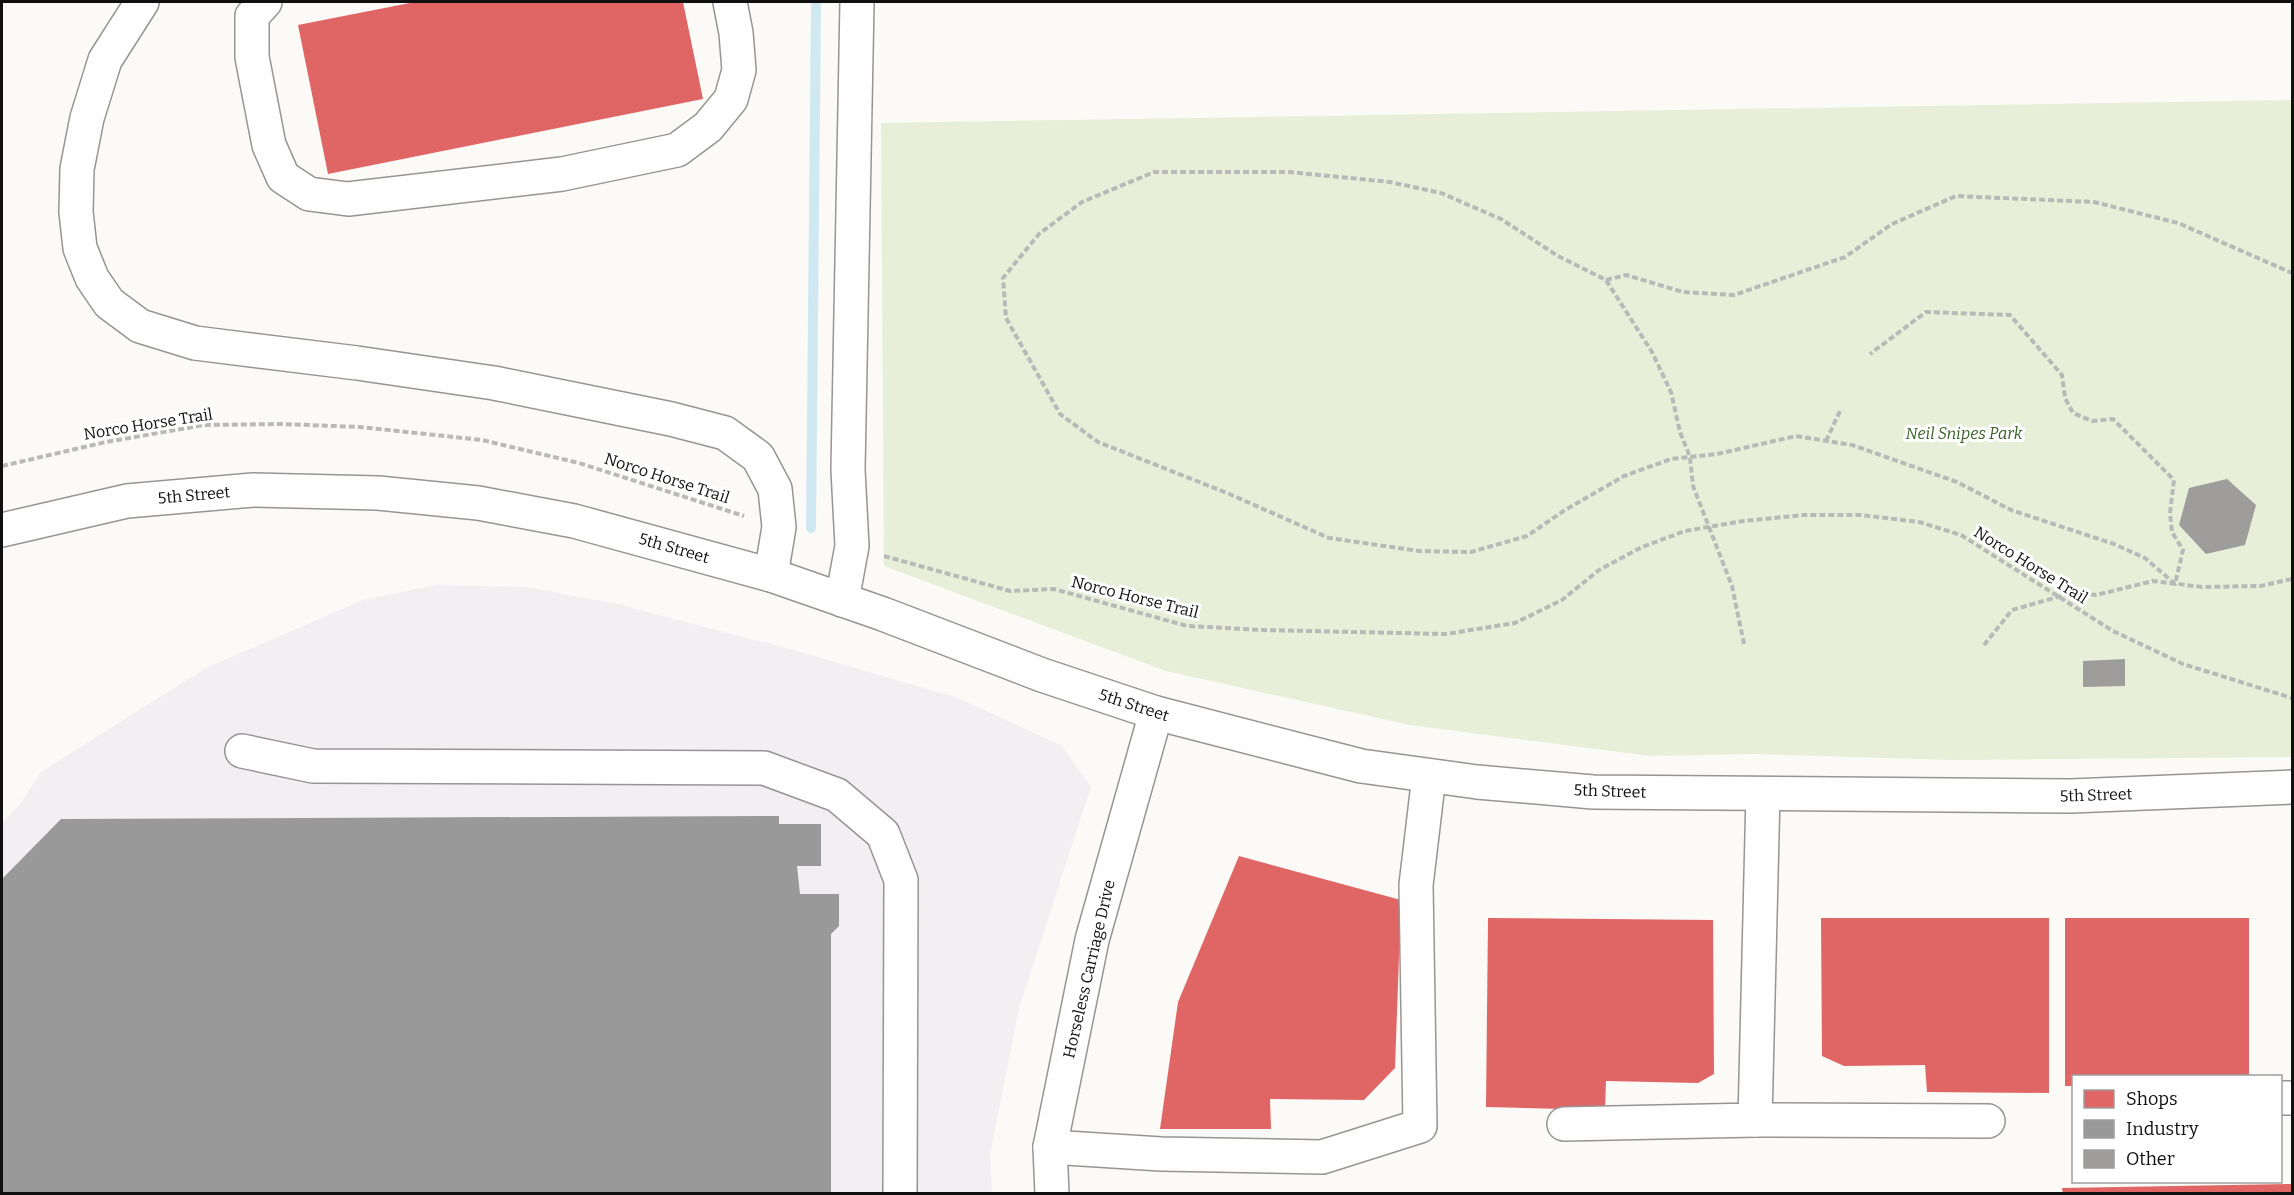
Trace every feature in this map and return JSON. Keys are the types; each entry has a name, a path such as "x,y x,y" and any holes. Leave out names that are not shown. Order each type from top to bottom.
{"street":[{"path":"142,2 105,60 87,118 76,169 76,212 80,248 92,278 109,303 140,326 195,343 494,383 672,419 725,433 758,457 776,489 779,526 771,575"},
{"path":"265,2 252,16 252,57 269,145 283,177 309,194 348,199 562,174 677,150 708,127 731,99 739,70 736,33 730,2"},
{"path":"842,2 842,30 855,104"},
{"path":"842,600 852,546 848,470 857,2"},
{"name":"5th Street","path":"2,530 127,501 253,490 378,493 478,503 574,521 771,575 1042,675 1156,713 1361,766 1477,782 1593,792 1763,794 2071,796 2292,788"},
{"name":"Horseless Carriage Drive","path":"1052,1194 1050,1147 1092,940 1156,713"},
{"path":"243,751 313,766 764,768 837,795 883,834 901,880 900,1194"},
{"path":"1050,1147 1161,1154 1322,1157 1420,1126 1416,885 1429,776"},
{"path":"1755,1120 1763,794"},
{"path":"1564,1124 1755,1120 1988,1121"}],"path":[{"path":"1744,644 1732,586 1693,486 1690,458 1680,432 1671,393 1652,352 1606,280 1558,256 1501,219 1441,193 1390,182 1289,172 1154,172 1082,202 1039,234 1003,278 1006,318 1060,414 1098,442 1227,493 1329,538 1419,551 1471,552 1527,536 1565,510 1624,476 1671,459 1690,458 1717,454 1797,436 1852,445 1946,478 2011,510 2114,544 2145,558 2175,584"},
{"path":"1606,280 1626,275 1683,292 1734,295 1845,257 1892,224 1956,196 2094,202 2178,223 2292,273"},
{"path":"1870,354 1926,312 2010,315 2062,375 2065,398 2073,413 2092,421 2113,419 2174,480 2170,513 2172,532 2183,550 2175,584"},
{"path":"1826,441 1840,411"},
{"name":"Norco Horse Trail","path":"2,466 18,460 106,442 204,425 282,423 360,427 482,441 579,463 779,526"},
{"name":"Norco Horse Trail","path":"852,546 1010,591 1054,589 1187,626 1446,634 1515,623 1562,600 1599,570 1642,547 1685,531 1804,515 1861,515 1919,522 1961,535 2113,631 2183,664 2292,698"},
{"path":"1984,645 2012,610 2075,592 2096,595 2153,581 2202,587 2260,586 2292,579"}],"shaded area":[{"path":"437,585 527,587 617,604 797,651 958,698 1062,746 1091,787 1019,1008 990,1155 992,1193 2,1194 2,823 20,804 41,772 206,668 363,600"}],"green space":[{"name":"Neil Snipes Park","path":"2292,100 2292,757 1955,760 1753,754 1651,756 1410,725 1166,671 884,566 881,123"}],"building: Shops":[{"path":"415,2 683,2 703,99 328,174 298,25"},
{"path":"1239,856 1401,900 1395,1068 1364,1100 1270,1099 1271,1129 1160,1129 1178,1002"},
{"path":"1488,918 1713,920 1714,1074 1698,1083 1606,1081 1605,1110 1486,1107"},
{"path":"1821,918 2049,918 2049,1093 1927,1092 1925,1065 1844,1066 1822,1056"},
{"path":"2065,918 2249,918 2249,1075 2072,1075 2072,1086 2065,1086"},
{"path":"2292,1184 2292,1194 2063,1194 2062,1188"}],"building: Industry":[{"path":"779,816 779,824 821,824 821,866 797,866 800,894 839,894 839,926 831,934 831,1194 2,1194 2,879 61,819"}],"building: Other":[{"path":"2227,479 2256,505 2245,545 2206,554 2179,525 2189,488"},
{"path":"2125,659 2125,686 2083,687 2083,661"}],"waterway":[{"path":"811,528 816,2"}]}
